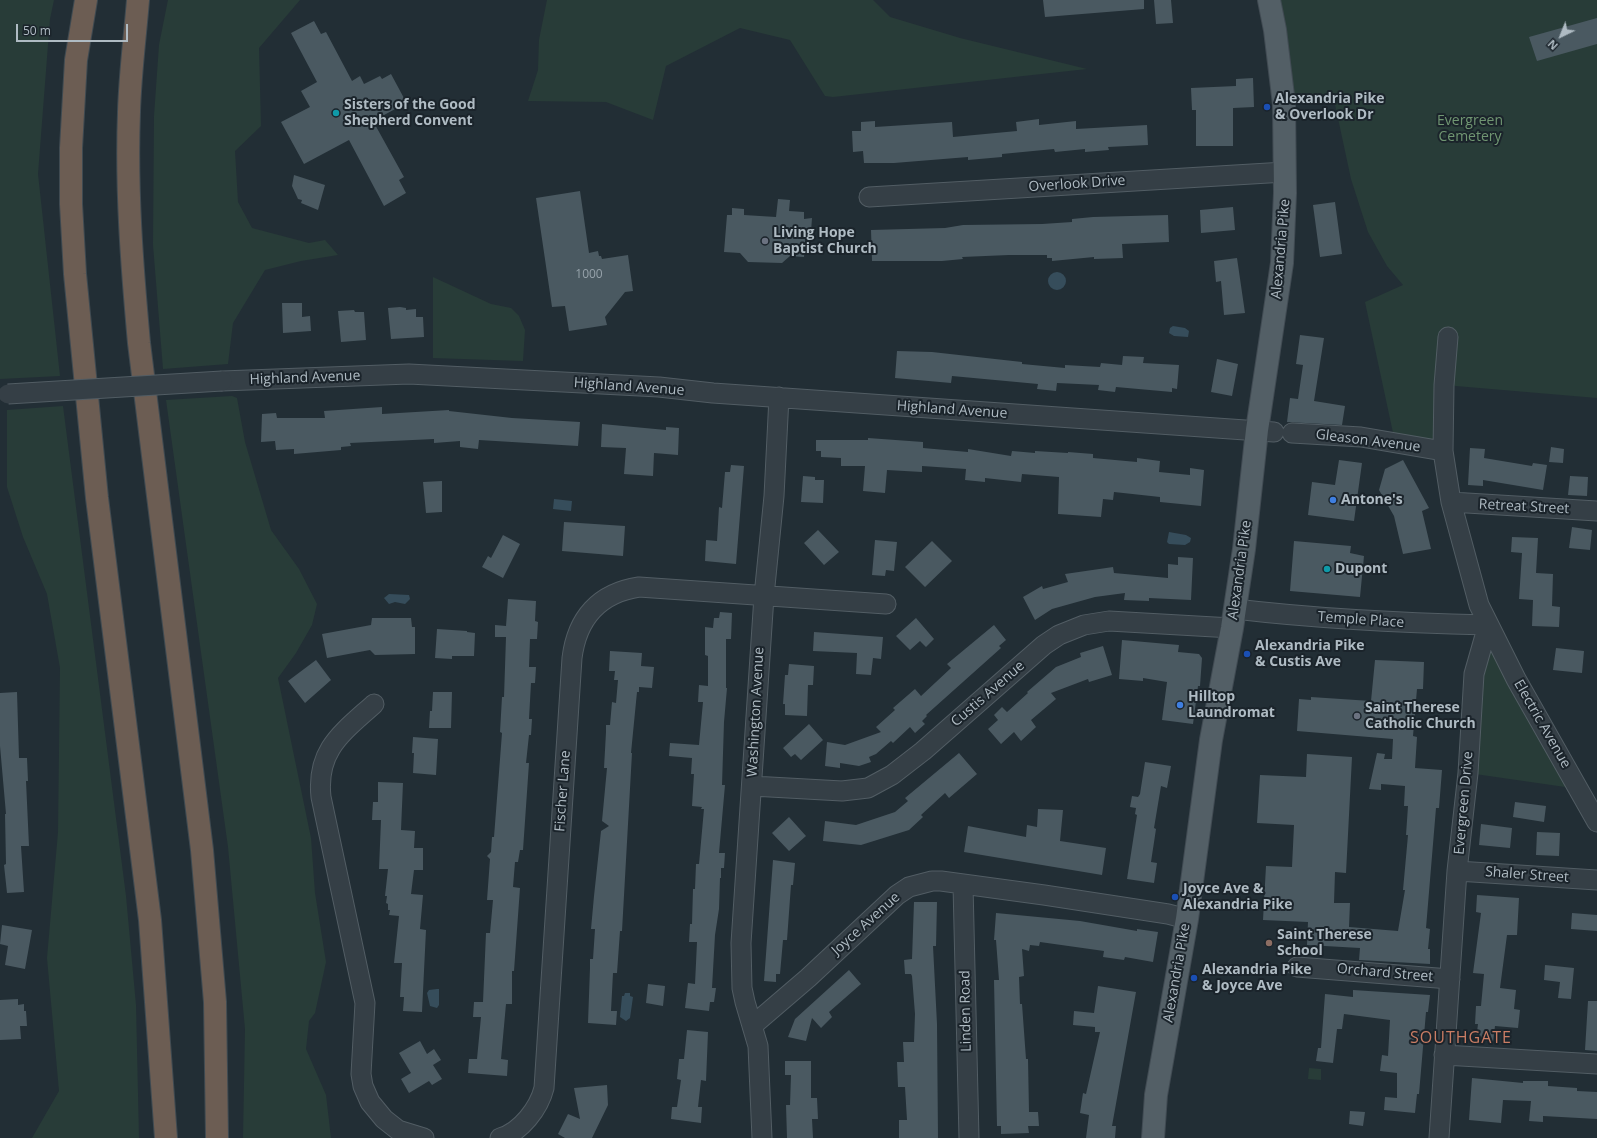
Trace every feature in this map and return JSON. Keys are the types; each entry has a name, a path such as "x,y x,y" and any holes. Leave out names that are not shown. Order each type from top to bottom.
{"highway":[{"path":"86,0 76,60 71,148 71,204 75,274 97,498 150,920 166,1138"},
{"path":"138,0 129,112 128,173 133,276 140,351 202,850 210,932 218,1069 217,1138"},
{"path":"132,60 152,0"}],"main road":[{"name":"Alexandria Pike","path":"1153,1138 1156,1095 1187,919 1211,740 1234,618 1244,549 1274,432 1285,172 1284,104 1275,30 1269,0"}],"street":[{"name":"Overlook Drive","path":"870,197 1285,172"},
{"path":"1448,337 1444,385 1443,451 1451,502 1479,606 1488,624"},
{"name":"Highland Avenue","path":"4,394 222,381 426,375 659,387 779,397 1274,432"},
{"name":"Washington Avenue","path":"752,1026 745,1002 741,958 743,901 764,596 774,496 779,397"},
{"name":"Gleason Avenue","path":"1274,432 1361,437 1443,451"},
{"name":"Retreat Street","path":"1451,502 1597,511"},
{"name":"Fischer Lane","path":"500,1138 511,1133 529,1116 538,1102 544,1088 572,658 574,644 581,625 597,604 602,600 614,593 634,587 886,604"},
{"name":"Temple Place","path":"1234,618 1282,614 1416,623 1488,624"},
{"name":"Custis Avenue","path":"752,786 842,791 856,790 876,784 892,775 923,751 1044,645 1062,634 1084,625 1121,621 1234,618"},
{"name":"Electric Avenue","path":"1488,624 1516,679 1597,822"},
{"name":"Evergreen Drive","path":"1439,1138 1457,871 1468,773 1474,674 1488,624"},
{"path":"374,704 349,727 330,750 321,769 321,797 365,1004 361,1074 363,1086 370,1102 388,1122 403,1132 424,1138"},
{"name":"Shaler Street","path":"1457,871 1597,880"},
{"name":"Joyce Avenue","path":"752,1026 808,978 887,904 909,887 932,881 1060,897 1168,914 1187,919"},
{"name":"Linden Road","path":"963,885 970,1138"},
{"name":"Orchard Street","path":"1297,967 1450,979"},
{"path":"752,1026 758,1046 762,1138"},
{"path":"1444,1055 1597,1064"}],"green space":[{"path":"0,0 54,0 50,19 38,174 60,376 0,379"},
{"path":"168,0 300,0 259,48 261,126 235,151 238,202 252,228 309,243 325,240 338,255 301,261 265,270 233,323 228,364 163,369 153,245 154,116 159,45"},
{"path":"547,0 873,0 890,17 960,38 1087,69 833,97 825,96 790,40 740,28 666,66 653,120 606,102 528,101 538,70 539,40"},
{"name":"Evergreen Cemetery","path":"1269,0 1597,0 1597,398 1444,385 1443,451 1395,442 1365,302 1403,285 1387,266 1368,232 1351,179 1333,95 1284,104"},
{"path":"433,277 491,304 511,308 519,316 525,330 523,361 433,358"},
{"path":"232,396 237,398 245,442 271,530 299,569 317,604 312,625 296,653 278,678 311,838 315,893 326,962 315,1013 309,1021 306,1049 326,1095 331,1138 243,1138 245,1029 228,847 166,400"},
{"path":"63,406 126,896 136,1005 139,1138 32,1138 59,1091 47,958 58,832 60,668 47,594 23,537 7,487 7,410"},
{"path":"1488,625 1579,789 1468,773"},
{"path":"1309,1068 1321,1069 1321,1080 1308,1079"}],"water":[{"path":"1057,272 1063,275 1066,281 1063,287 1057,290 1051,287 1048,281 1051,275"},
{"path":"1173,326 1185,328 1189,331 1188,337 1174,336 1169,333 1170,328"},
{"path":"554,499 572,501 571,511 553,509"},
{"path":"1169,532 1186,535 1191,538 1190,542 1185,545 1169,544 1167,542"},
{"path":"389,594 409,595 410,599 405,604 395,602 389,604 384,598"},
{"path":"439,989 439,1005 437,1008 430,1006 427,993 429,990"},
{"path":"625,993 630,993 630,996 633,997 630,1018 626,1021 620,1017 622,996 624,996"}],"building":[{"path":"1043,0 1144,0 1144,9 1045,17"},
{"path":"1154,0 1171,0 1173,23 1156,24"},
{"path":"1597,18 1597,44 1537,61 1529,37"},
{"name":"Sisters of the Good Shepherd Convent","path":"314,21 321,34 326,32 352,81 360,76 364,84 380,76 382,79 391,74 405,100 395,105 397,108 373,121 404,177 399,180 406,193 384,206 349,140 304,164 281,122 310,107 301,91 317,82 291,33"},
{"path":"1253,78 1254,107 1233,108 1233,146 1196,146 1196,110 1192,110 1191,88 1236,86 1236,79"},
{"path":"1039,119 1039,125 1076,121 1076,129 1147,125 1148,145 1108,147 1109,150 1085,152 1085,149 1055,152 1054,149 1002,154 1002,157 968,160 968,157 894,163 864,163 863,151 853,152 852,131 861,131 861,122 875,121 875,127 952,122 953,137 1017,131 1016,122"},
{"path":"294,175 325,185 318,210 301,203 302,200 298,199 292,186"},
{"path":"580,191 589,253 598,251 599,256 601,256 602,259 628,255 633,291 625,292 605,317 607,325 569,331 565,306 552,307 536,198"},
{"name":"Living Hope Baptist Church","path":"778,199 790,200 789,211 804,212 804,219 812,218 811,232 806,232 804,257 790,256 782,263 748,262 740,253 724,252 727,215 732,215 732,208 744,209 744,215 776,217"},
{"path":"1335,202 1342,254 1320,257 1313,205"},
{"path":"1233,207 1235,230 1201,233 1200,210"},
{"path":"1168,215 1169,242 1122,244 1123,258 1094,259 1094,257 1052,261 1052,258 1047,258 1047,255 1009,255 962,257 963,259 942,261 872,261 871,230 945,228 963,225 1042,224 1072,222 1072,219 1093,217"},
{"path":"1237,258 1245,313 1224,315 1221,281 1216,282 1214,261"},
{"path":"282,303 302,303 302,317 310,316 311,331 283,333"},
{"path":"400,307 406,308 406,310 416,309 416,317 423,317 424,337 391,339 388,308"},
{"path":"354,310 355,312 364,312 366,340 341,342 338,311"},
{"path":"1300,335 1324,338 1314,401 1345,406 1342,425 1287,422 1290,398 1298,399 1303,365 1296,364"},
{"path":"897,351 932,352 1065,368 1065,365 1100,367 1101,363 1122,365 1123,356 1144,357 1143,363 1179,365 1177,389 1172,388 1172,392 1116,387 1115,392 1098,390 1099,385 1057,383 1056,391 1037,389 1038,384 952,376 951,383 895,378"},
{"path":"1217,359 1238,364 1232,396 1211,392"},
{"path":"382,407 382,414 449,410 512,418 580,422 578,446 479,440 478,449 460,447 460,441 434,443 434,439 350,443 351,446 341,447 341,450 294,454 294,449 276,450 275,441 261,442 262,414 276,413 277,418 325,418 324,411"},
{"path":"602,424 666,430 666,427 679,428 678,455 654,453 653,476 624,474 626,448 601,447"},
{"path":"868,438 923,442 923,448 968,452 968,449 1011,456 1012,451 1035,453 1035,451 1068,452 1093,454 1093,458 1137,462 1137,458 1160,461 1159,472 1190,475 1190,468 1204,470 1201,506 1160,502 1160,497 1114,492 1113,500 1103,499 1101,517 1058,514 1059,477 1022,474 1021,482 985,478 985,482 965,480 966,469 922,466 922,472 887,470 885,493 863,491 865,466 841,466 841,458 821,457 821,451 816,451 816,440 868,440"},
{"path":"1551,447 1564,449 1563,463 1549,462"},
{"path":"1470,448 1485,449 1484,458 1532,466 1533,463 1547,465 1543,490 1483,480 1483,486 1468,485"},
{"name":"Antone's","path":"1339,460 1362,463 1354,521 1308,515 1312,482 1335,485"},
{"path":"1403,460 1429,508 1422,511 1431,549 1403,554 1394,516 1379,490 1385,469"},
{"path":"731,465 744,466 736,564 705,561 706,540 717,541 719,507 722,508 725,472 730,472"},
{"path":"803,476 815,477 815,480 824,480 823,503 801,502"},
{"path":"1570,476 1588,477 1587,496 1568,495"},
{"path":"442,481 442,512 426,513 423,482"},
{"path":"564,522 625,526 623,556 562,551"},
{"path":"1572,527 1592,530 1590,550 1569,548"},
{"path":"818,530 839,552 824,565 804,543"},
{"path":"503,535 520,544 503,578 482,567 488,556 491,558"},
{"path":"1512,537 1538,538 1536,573 1553,574 1552,606 1560,607 1559,627 1532,626 1533,600 1519,599 1522,553 1511,552"},
{"path":"875,540 897,542 894,571 886,570 885,576 872,575"},
{"path":"932,541 952,561 925,587 905,567"},
{"name":"Dupont","path":"1294,541 1351,546 1350,553 1364,556 1360,597 1290,591"},
{"path":"1178,557 1193,558 1191,600 1149,598 1149,601 1124,600 1125,593 1095,597 1052,609 1035,620 1023,597 1042,586 1043,589 1068,582 1065,574 1113,567 1114,573 1168,578 1168,564 1178,565"},
{"path":"508,599 536,601 535,621 538,622 537,639 530,639 529,667 536,667 535,683 531,683 529,719 532,719 526,763 529,763 523,850 520,850 518,862 515,862 513,887 520,888 514,971 512,971 512,1004 506,1004 501,1059 508,1060 507,1076 468,1073 469,1059 477,1059 481,1017 473,1017 474,1002 483,1002 486,933 490,933 493,900 487,900 490,859 487,856 491,852 492,837 494,837 502,733 500,732 502,697 504,697 506,637 495,637 495,625 506,626"},
{"path":"720,612 732,613 731,639 726,639 727,688 724,722 722,785 725,785 719,853 725,853 724,868 721,868 719,909 715,935 712,988 716,988 714,1002 710,1002 709,1011 685,1008 688,983 695,984 697,942 689,942 690,924 692,924 693,889 695,889 696,864 699,864 704,809 701,809 702,807 692,806 694,774 691,774 692,758 669,756 670,743 699,745 703,702 698,702 699,685 708,686 708,656 705,655 705,627 713,628 714,618 719,618"},
{"path":"372,618 411,618 412,627 415,627 415,654 375,655 370,650 327,658 322,634 371,625"},
{"path":"916,618 934,639 926,647 920,641 910,650 896,636"},
{"path":"994,625 1006,640 999,646 1001,648 926,715 927,716 922,721 925,724 915,733 910,727 893,743 891,741 876,754 869,757 871,762 859,766 840,763 840,768 825,766 827,742 845,745 881,732 876,727 895,710 893,708 915,689 921,696 951,668 947,664"},
{"path":"437,629 475,633 474,656 452,656 452,659 435,658"},
{"path":"814,632 883,637 881,659 873,658 871,675 856,674 857,653 813,651"},
{"path":"1122,640 1179,645 1178,652 1199,654 1202,658 1200,686 1198,686 1193,724 1162,720 1167,682 1143,678 1143,681 1119,679"},
{"path":"1103,646 1112,675 1089,682 1088,679 1051,693 1056,699 1031,720 1036,727 1021,741 1014,732 1001,744 988,729 998,720 994,715 1002,707 1007,712 1028,693 1027,692 1056,667 1081,657 1080,653"},
{"path":"1556,648 1584,651 1582,673 1553,670"},
{"path":"610,651 642,653 641,666 654,667 652,688 639,687 639,692 637,692 631,753 622,931 620,931 617,973 613,973 611,1011 617,1011 616,1025 588,1023 590,959 593,959 595,929 591,929 594,896 601,831 609,826 602,821 607,768 604,768 606,725 610,725 612,702 616,703 618,680 614,680 615,671 609,671"},
{"path":"316,660 331,680 305,703 288,681"},
{"path":"1375,660 1424,662 1423,689 1417,689 1413,736 1417,737 1415,768 1442,770 1439,808 1436,808 1426,928 1430,929 1428,949 1430,949 1430,964 1359,960 1360,948 1307,945 1308,922 1263,920 1266,866 1292,867 1294,825 1257,823 1260,775 1306,777 1307,754 1352,757 1346,873 1335,872 1334,903 1350,903 1349,927 1398,931 1405,890 1403,890 1408,835 1406,835 1408,806 1404,806 1405,786 1381,784 1381,790 1369,789 1377,753 1385,754 1384,759 1392,759 1393,739 1297,731 1299,699 1311,700 1311,697 1371,701"},
{"path":"789,664 814,666 813,685 808,685 807,716 785,715 785,704 783,704 785,675 788,675"},
{"path":"17,692 19,758 27,758 28,781 26,781 29,846 21,846 24,892 7,893 4,865 6,864 6,814 0,746 0,693"},
{"path":"433,692 452,692 451,728 429,728"},
{"path":"809,724 823,740 801,760 795,754 791,757 783,748"},
{"path":"413,737 438,739 436,775 413,773"},
{"path":"959,753 977,774 949,798 945,793 921,815 923,817 909,830 861,845 823,841 825,821 856,825 895,812 908,801 905,798"},
{"path":"1145,762 1171,766 1167,788 1161,786 1154,828 1156,829 1151,862 1157,863 1154,883 1127,879 1137,815 1135,814 1136,808 1130,807 1132,796 1138,797 1140,794"},
{"path":"378,782 403,783 401,830 415,831 414,848 423,848 423,870 414,870 411,894 423,895 420,929 426,930 422,1012 403,1011 404,997 400,997 402,963 394,963 399,916 389,915 390,910 388,910 388,904 386,903 387,896 385,896 388,869 379,869 381,820 372,820 373,802 378,802"},
{"path":"1515,802 1546,806 1544,822 1513,817"},
{"path":"1038,809 1063,810 1060,841 1106,848 1102,875 964,852 968,826 1026,837 1027,825 1037,827"},
{"path":"789,817 806,836 789,851 772,833"},
{"path":"1481,824 1512,828 1510,848 1479,845"},
{"path":"1537,832 1560,833 1559,856 1536,855"},
{"path":"773,860 795,863 793,885 791,885 787,940 783,940 780,974 776,974 776,982 764,981"},
{"path":"1477,895 1519,898 1517,935 1507,935 1500,988 1516,990 1514,1009 1520,1010 1518,1028 1495,1026 1493,1042 1476,1040 1478,1024 1475,1024 1476,1006 1481,1006 1484,974 1473,973 1481,913 1476,912"},
{"path":"914,902 937,902 936,946 933,946 937,1024 938,1138 899,1138 899,1120 907,1120 905,1087 898,1087 897,1062 904,1062 903,1042 914,1042 915,1014 912,976 911,974 905,974 904,960 912,959"},
{"path":"996,913 1080,921 1137,931 1137,929 1158,932 1153,962 1125,957 1124,960 1103,957 1104,951 1040,942 1039,946 1030,945 1029,951 1022,949 1024,976 1019,977 1020,1004 1022,1004 1026,1059 1028,1059 1029,1112 1038,1112 1039,1126 1028,1126 1029,1133 1001,1134 1001,1126 997,1126 994,980 999,980 996,940 994,940"},
{"path":"1572,913 1597,915 1597,931 1571,929"},
{"path":"2,925 32,930 25,969 5,965 8,946 0,944"},
{"path":"1545,965 1574,968 1571,999 1558,998 1560,982 1544,980"},
{"path":"849,970 861,984 829,1012 832,1017 821,1028 812,1018 806,1041 788,1037 795,1019"},
{"path":"648,984 665,986 663,1006 646,1003"},
{"path":"1098,986 1136,992 1112,1126 1116,1126 1115,1138 1086,1138 1089,1115 1080,1113 1083,1093 1086,1094 1100,1032 1095,1032 1095,1027 1073,1025 1074,1011 1094,1013"},
{"path":"1353,990 1430,995 1428,1012 1426,1012 1419,1094 1417,1094 1415,1113 1384,1110 1385,1097 1397,1098 1397,1073 1380,1071 1382,1055 1388,1056 1390,1020 1344,1014 1342,1029 1337,1029 1333,1063 1316,1061 1318,1048 1321,1048 1325,994 1353,997"},
{"path":"18,999 18,1005 24,1004 27,1026 20,1026 21,1039 0,1040 0,1000"},
{"path":"1588,1001 1597,1001 1597,1051 1585,1050"},
{"path":"687,1030 708,1032 706,1081 701,1080 698,1107 702,1107 701,1123 671,1119 672,1107 677,1107 681,1080 677,1079 679,1059 684,1059"},
{"path":"420,1041 427,1054 434,1049 441,1060 433,1065 442,1079 432,1085 429,1081 409,1093 401,1079 411,1073 399,1053"},
{"path":"785,1061 811,1061 811,1098 817,1098 818,1119 812,1119 813,1138 787,1138 786,1105 790,1105 791,1075 785,1075"},
{"path":"1472,1078 1523,1083 1523,1081 1548,1081 1548,1086 1577,1088 1577,1091 1597,1092 1597,1119 1543,1116 1543,1122 1529,1121 1531,1101 1503,1100 1501,1123 1469,1120"},
{"path":"607,1085 608,1105 592,1138 565,1138 558,1134 568,1114 580,1119 574,1088"},
{"path":"1350,1111 1365,1112 1363,1126 1349,1124"}],"place":[{"name":"Alexandria Pike & Overlook Dr","path":"1267,107"},
{"name":"Sisters of the Good Shepherd Convent","path":"336,113"},
{"name":"Living Hope Baptist Church","path":"765,241"},
{"name":"Antone's","path":"1333,500"},
{"name":"Dupont","path":"1327,569"},
{"name":"Alexandria Pike & Custis Ave","path":"1247,654"},
{"name":"Hilltop Laundromat","path":"1180,705"},
{"name":"Saint Therese Catholic Church","path":"1357,716"},
{"name":"Joyce Ave & Alexandria Pike","path":"1175,897"},
{"name":"Saint Therese School","path":"1269,943"},
{"name":"Alexandria Pike & Joyce Ave","path":"1194,978"}],"district":[{"name":"SOUTHGATE","path":"1461,1038"}]}
